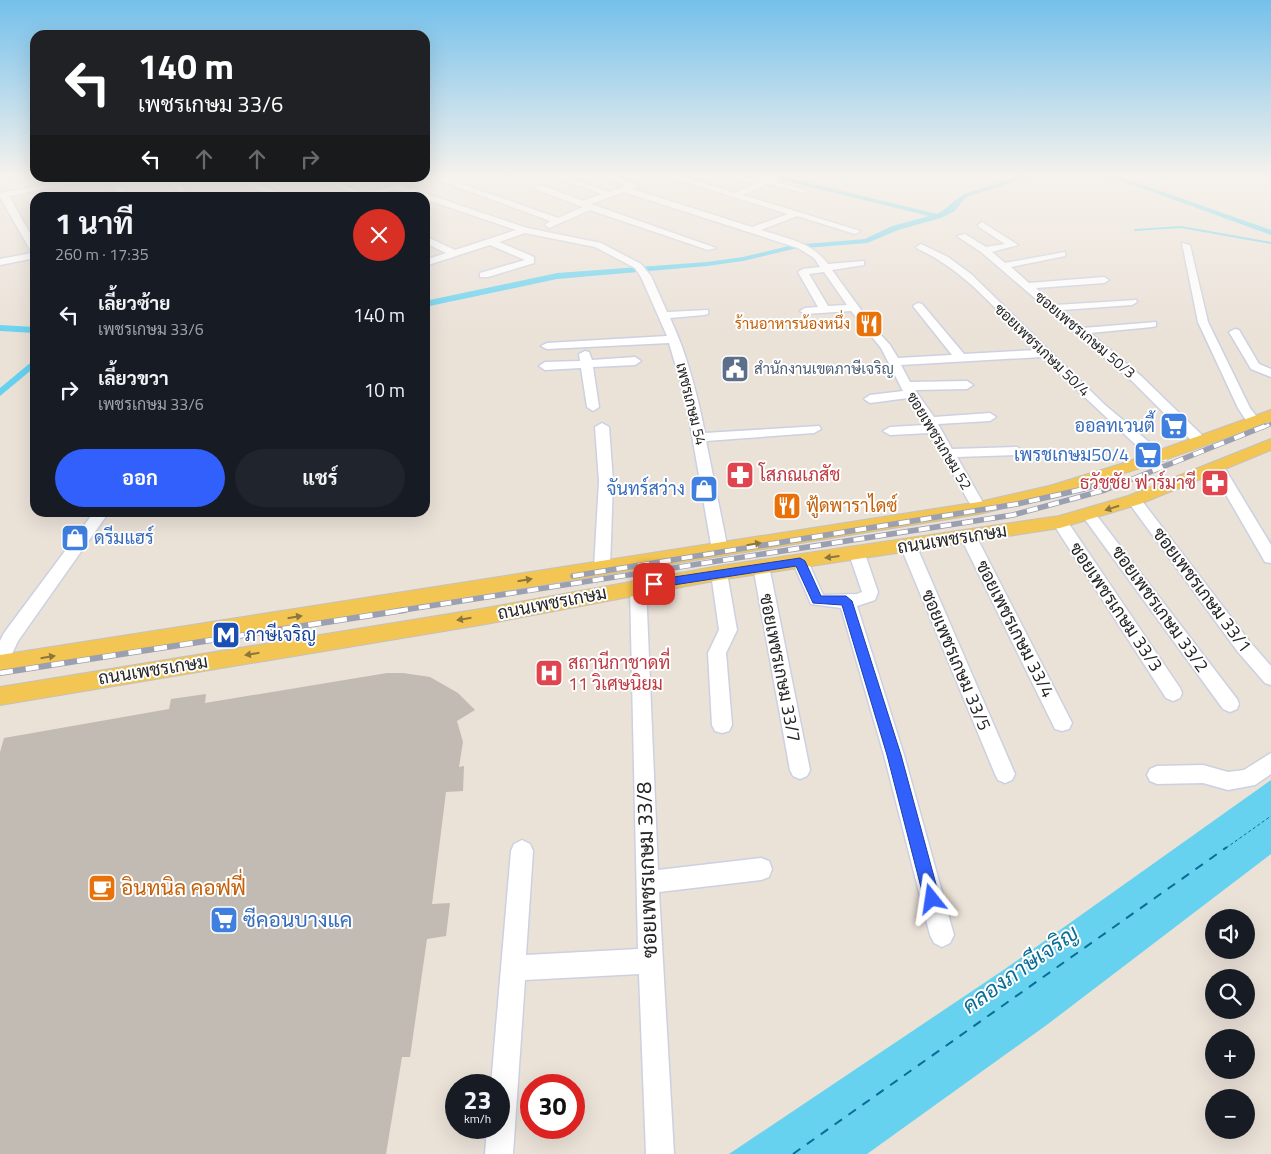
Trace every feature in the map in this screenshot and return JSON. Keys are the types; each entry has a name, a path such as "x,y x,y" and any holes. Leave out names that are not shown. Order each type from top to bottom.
{"main road":[{"name":"ถนนเพชรเกษม","path":"0,663 979,508 1066,488 1161,458 1263,418"},
{"name":"ถนนเพชรเกษม","path":"0,696 486,616 638,586 1060,522 1089,515 1134,500 1217,468 1271,444"}],"street":[{"path":"20,229 30,244"},
{"path":"523,229 529,231"},
{"path":"430,260 535,229"},
{"path":"654,229 710,248"},
{"path":"749,229 756,229"},
{"path":"847,229 854,231"},
{"path":"984,250 1013,245 988,229"},
{"name":"ซอยเพชรเกษม 52","path":"753,230 812,252 827,268 868,327 886,347 909,390 932,425 979,508"},
{"name":"เพชรเกษม 54","path":"529,231 598,245 642,271 674,339 700,437 720,550"},
{"name":"ซอยเพชรเกษม 50/3","path":"962,236 984,250 1137,379 1201,442"},
{"path":"430,241 454,253"},
{"path":"484,275 531,261 531,258 490,241"},
{"path":"1185,246 1203,322 1244,408 1263,418"},
{"name":"ซอยเพชรเกษม 50/4","path":"921,247 938,254 963,275 1122,427 1161,458"},
{"path":"1003,266 1062,254"},
{"path":"0,262 30,256"},
{"path":"825,310 803,272 861,263"},
{"path":"1027,286 1104,280"},
{"path":"1053,308 1132,302"},
{"path":"918,306 961,358"},
{"path":"805,311 855,308"},
{"path":"664,316 704,312"},
{"path":"1080,331 1152,324"},
{"path":"1235,332 1255,366 1271,373"},
{"path":"548,346 674,339"},
{"path":"584,344 593,407"},
{"path":"894,362 1046,353"},
{"path":"545,366 635,361"},
{"path":"870,399 909,390 967,385"},
{"path":"890,431 990,418"},
{"path":"602,427 606,481 602,568"},
{"path":"700,437 814,429"},
{"path":"947,453 1017,451"},
{"path":"1217,468 1271,558"},
{"name":"ซอยเพชรเกษม 33/1","path":"1134,500 1244,647 1271,678"},
{"name":"ซอยเพชรเกษม 33/2","path":"1089,515 1230,704"},
{"path":"0,663 10,638 98,517"},
{"name":"ซอยเพชรเกษม 33/3","path":"1060,522 1173,693"},
{"name":"ซอยเพชรเกษม 33/4","path":"968,536 1062,723"},
{"name":"ซอยเพชรเกษม 33/5","path":"908,545 1005,774"},
{"path":"800,561 817,600 846,601 865,598 869,596 870,592 857,554"},
{"name":"ซอยเพชรเกษม 33/7","path":"761,566 800,770"},
{"path":"719,573 728,630 717,653 722,725"},
{"name":"ซอยเพชรเกษม 33/8","path":"638,586 646,882 660,1154"},
{"path":"846,601 894,755 942,935"},
{"path":"1157,775 1203,774 1228,781 1248,779 1271,762"},
{"path":"499,1154 522,851"},
{"path":"646,882 760,869"},
{"path":"513,968 650,961"}],"water":[{"name":"คลองภาษีเจริญ","path":"1271,780 1271,854 1048,1024 867,1154 729,1154 1005,969"}],"building":[{"name":"ซีคอนบางแค","path":"387,673 430,677 458,693 475,710 457,721 463,742 459,767 464,766 463,791 446,792 432,904 450,903 446,936 427,939 410,1057 402,1057 386,1154 0,1154 0,752 4,738 169,709 171,699 206,694 205,703"}],"waterway":[{"path":"430,303 557,276 707,264 743,259 793,247 867,241 893,229"},
{"path":"1135,230 1153,229"},
{"path":"1191,229 1271,243"},
{"path":"1260,229 1271,233"},
{"path":"0,328 30,330"},
{"path":"0,393 30,366"}],"ferry route":[{"path":"1226,848 1271,816"},
{"path":"793,1154 1227,847"}],"railway":[{"path":"1262,428 1271,424"},
{"path":"397,611 1013,515 1105,490 1265,426"},
{"path":"573,576 1017,504 1084,489 1116,479"},
{"path":"0,673 405,610"}],"place":[{"name":"ร้านอาหารน้องหนึ่ง","path":"869,324"},
{"name":"สำนักงานเขตภาษีเจริญ","path":"735,369"},
{"name":"ออลทเวนตี้","path":"1174,426"},
{"name":"เพรชเกษม50/4","path":"1148,455"},
{"name":"โสภณเภสัช","path":"740,475"},
{"name":"ธวัชชัย ฟาร์มาซี","path":"1215,483"},
{"name":"จันทร์สว่าง","path":"704,489"},
{"name":"ฟู้ดพาราไดซ์","path":"787,506"},
{"name":"ดรีมแฮร์","path":"75,538"},
{"name":"ภาษีเจริญ","path":"226,635"},
{"name":"สถานีกาชาดที่ 11 วิเศษนิยม","path":"549,673"},
{"name":"อินทนิล คอฟฟี่","path":"102,888"},
{"name":"ซีคอนบางแค","path":"224,920"}],"route":[{"path":"654,584 800,561 814,597 817,600 824,602 846,601 894,755 932,899"}]}
